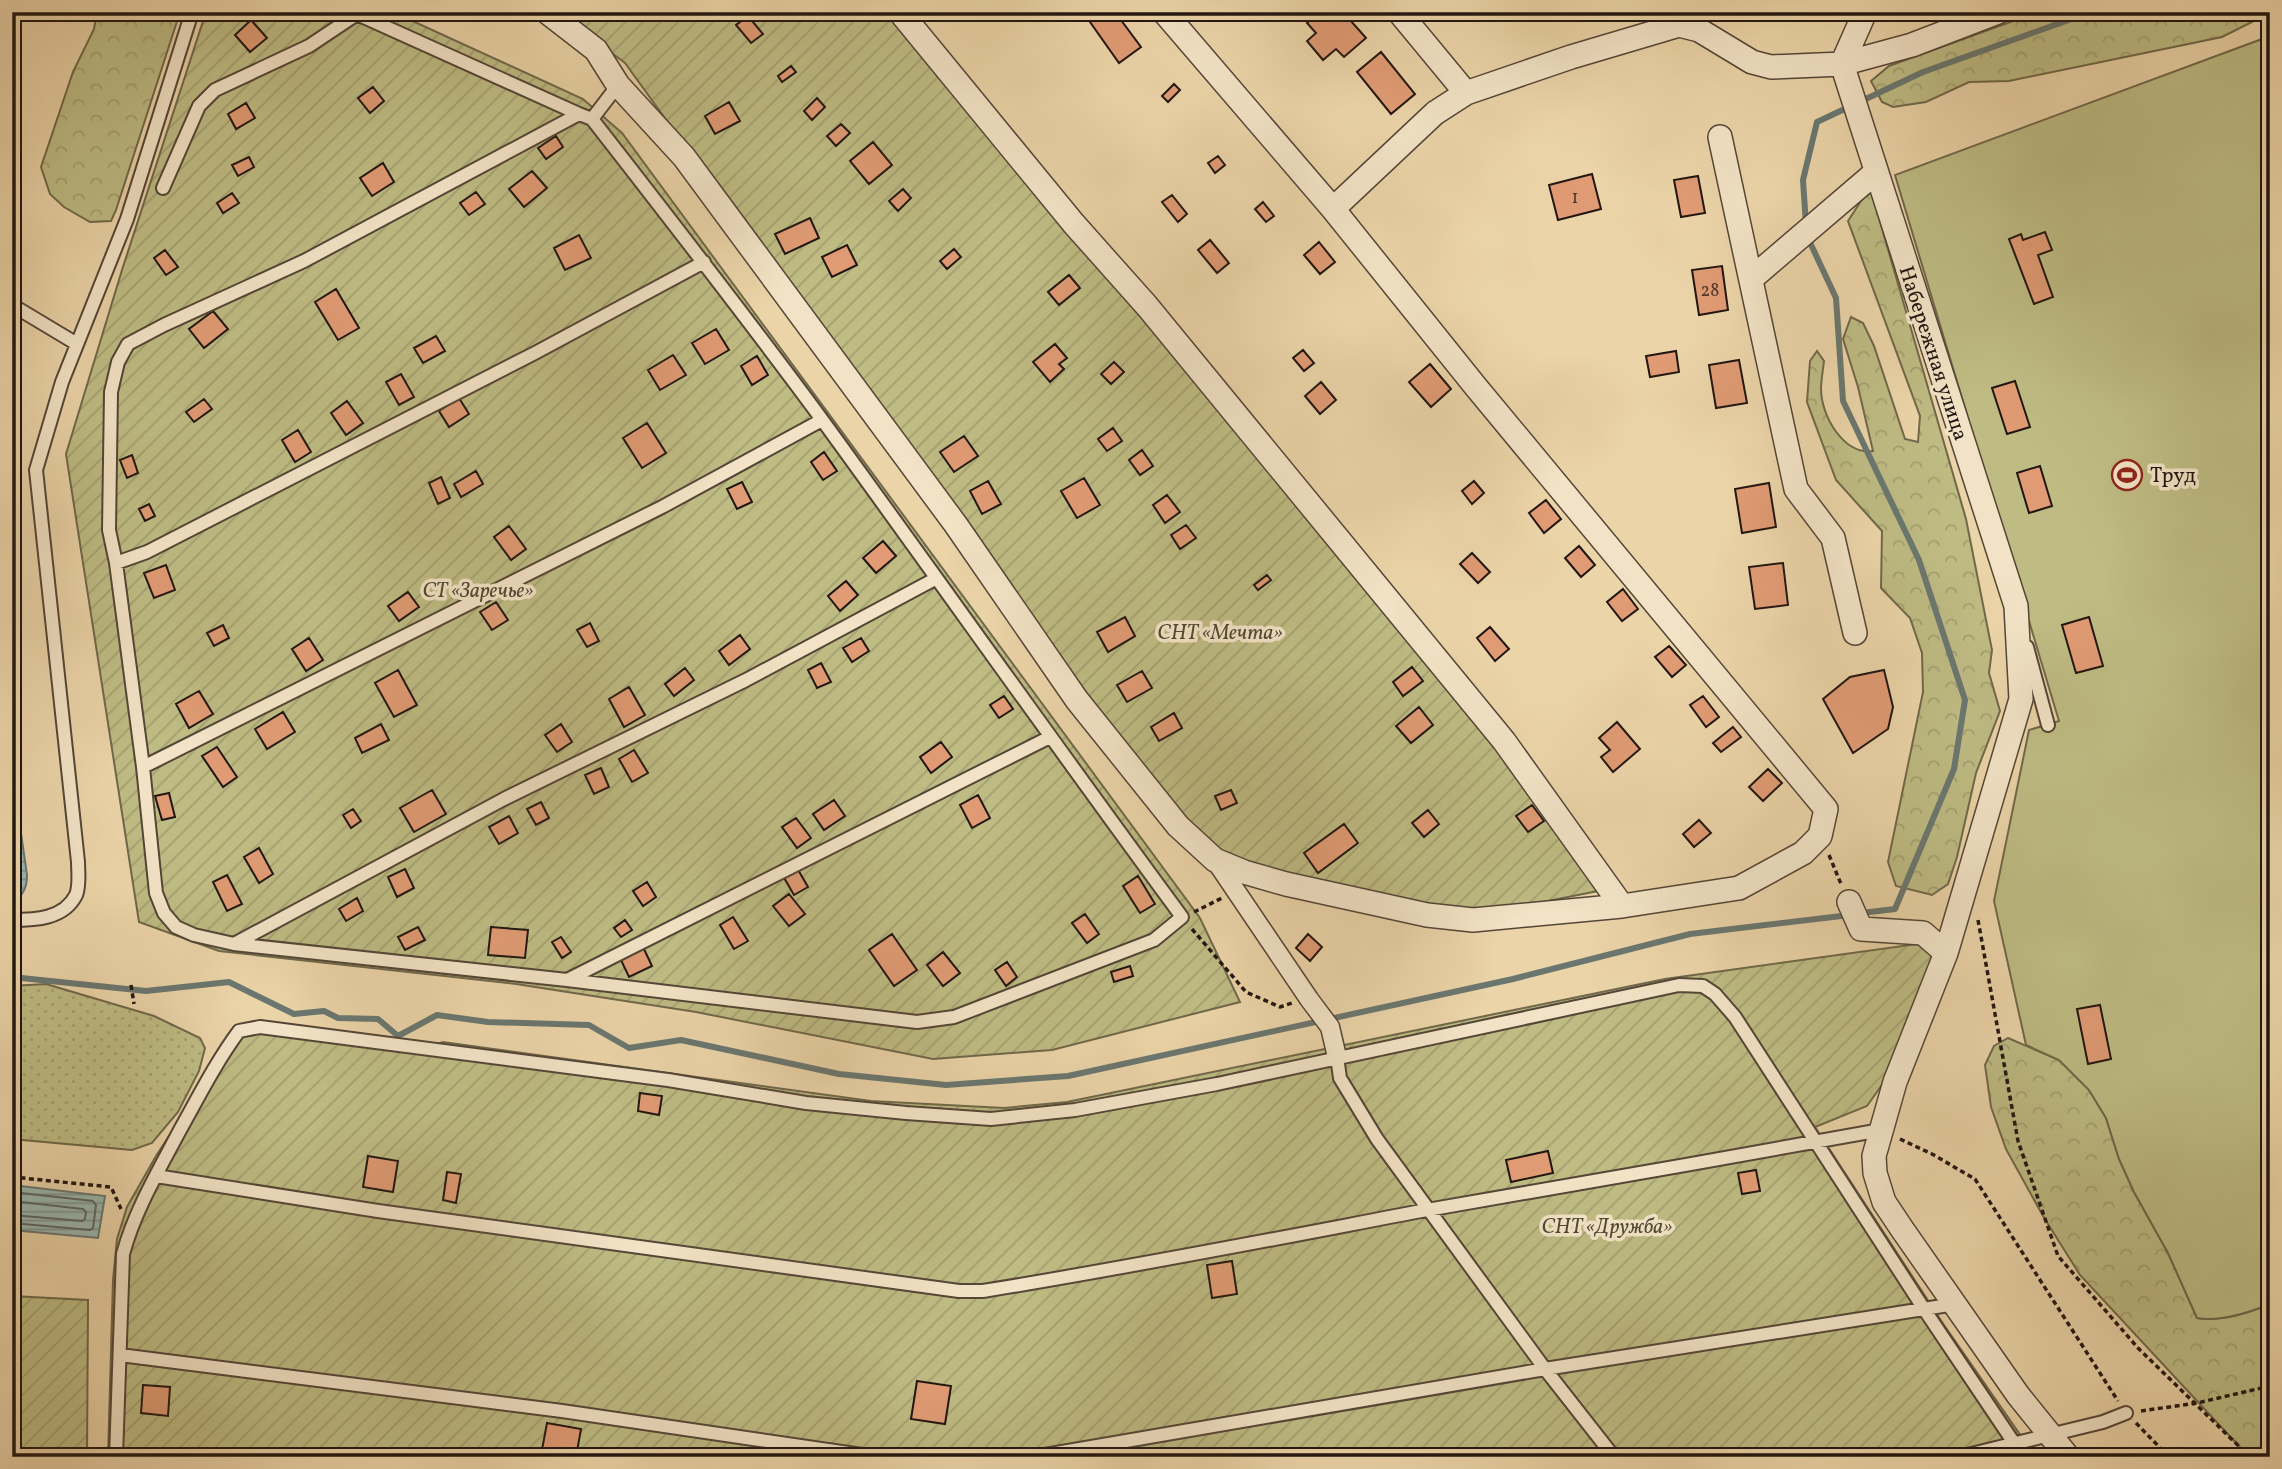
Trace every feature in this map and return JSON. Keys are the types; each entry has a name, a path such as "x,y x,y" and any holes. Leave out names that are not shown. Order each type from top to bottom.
{"street":[{"path":"547,12 596,50 618,86 684,157 956,525 1076,700 1178,826 1215,860 1308,999 1330,1027 1337,1057"},
{"path":"900,12 1074,224 1147,306 1504,741 1622,906"},
{"path":"1164,12 1332,209 1826,809 1820,836 1802,853 1739,888 1622,906 1473,920 1426,915 1286,884 1215,860"},
{"path":"1399,12 1466,93"},
{"path":"1842,64 1865,12"},
{"path":"1332,209 1435,113 1466,93 1570,57 1679,25 1699,30 1752,62 1770,67 1842,64 1912,45 1998,12"},
{"name":"Набережная улица","path":"1842,64 1876,172 1903,231 2015,606 2021,699 1946,953"},
{"path":"1720,137 1797,489 1833,538 1855,633"},
{"path":"1751,279 1876,172"},
{"path":"1849,902 1861,929 1923,933 1946,953 1895,1082 1874,1156 1875,1173 1884,1202 2018,1395 2068,1457"}],"lane":[{"path":"12,920 34,920 62,912 77,894 78,862 36,470 62,382 127,219 192,12"},
{"path":"163,188 200,106 215,90 310,46 357,14 592,119 704,262 822,420 1182,917 1154,940 954,1017 917,1022 234,944 194,935 176,927 164,913 156,893 143,766 116,563 109,530 111,391 118,362 128,344 304,261 579,114"},
{"path":"592,119 618,86"},
{"path":"116,563 147,552 535,353 704,262"},
{"path":"12,305 77,344"},
{"path":"143,766 662,508 822,420"},
{"path":"234,944 503,799 746,680 936,579"},
{"path":"2015,606 2048,725"},
{"path":"567,980 1050,737"},
{"path":"116,1457 123,1254 130,1229 220,1057 239,1031 260,1027 668,1080 806,1103 991,1119 1088,1107 1217,1084 1679,985 1703,986 1715,994 1735,1017 2014,1443"},
{"path":"1337,1057 1340,1078 1377,1139 1545,1369 1614,1457"},
{"path":"156,1176 378,1211 959,1291 984,1290 1258,1243 1428,1210 1881,1130"},
{"path":"1033,1457 1545,1369 1955,1304"},
{"path":"120,1355 562,1412 876,1457"},
{"path":"1959,1457 2102,1422 2126,1413"}],"path":[{"path":"1820,836 1849,902"},
{"path":"1237,892 1182,917 1246,992 1280,1007 1308,999"},
{"path":"1976,911 2018,1141 2058,1256 2138,1348 2250,1457"},
{"path":"131,985 134,1004"},
{"path":"1881,1130 1932,1154 1975,1180 2126,1413 2169,1457"},
{"path":"12,1177 111,1187 130,1229"},
{"path":"2126,1413 2197,1403 2270,1387"}],"green space":[{"path":"97,12 180,12 116,210 111,221 90,222 64,207 50,194 41,167 73,72 94,29"},
{"name":"СТ «Заречье»","path":"206,12 393,12 583,99 622,133 1200,918 1240,1002 1052,1050 933,1059 696,1012 516,984 219,951 139,922 66,454 122,270"},
{"name":"СНТ «Мечта»","path":"557,12 888,12 1481,712 1603,890 1477,915 1389,901 1235,860 1198,834 1089,705 625,63"},
{"path":"2038,12 2270,13 2222,37 2009,81 1969,82 1926,102 1893,107 1882,102 1871,81 1889,66"},
{"name":"Труд","path":"2270,36 2270,1304 2234,1316 2206,1319 2197,1318 2168,1253 2134,1192 2119,1159 2106,1118 2089,1090 2059,1060 2026,1045 1994,901 2029,730 2059,721 1895,175"},
{"path":"1870,187 1966,519 1992,650 1989,673 2000,711 1976,773 1957,857 1948,884 1932,895 1896,886 1888,862 1923,692 1922,653 1910,618 1881,588 1882,531 1836,480 1807,402 1810,361 1817,351 1824,361 1822,399 1830,421 1843,440 1852,447 1873,451 1843,339 1851,317 1863,323 1874,346 1905,439 1918,442 1920,416 1848,221"},
{"name":"СНТ «Дружба»","path":"1917,944 1937,957 1891,1072 1867,1106 1815,1127 1944,1325 2032,1452 2013,1457 108,1457 113,1280 117,1239 127,1207 156,1156 239,1031 260,1027 422,1049 443,1042 871,1101 1004,1108 1067,1102 1665,979"},
{"path":"46,984 154,1016 200,1038 205,1048 199,1071 178,1112 152,1143 132,1150 12,1139 12,986"},
{"path":"2008,1038 2059,1060 2089,1090 2106,1118 2119,1159 2134,1192 2168,1253 2197,1318 2224,1318 2270,1304 2270,1457 2249,1457 2080,1275 2043,1216 2006,1149 1991,1107 1985,1065 1994,1046"},
{"path":"12,1296 88,1300 87,1457 12,1457"}],"water":[{"path":"12,770 27,875 24,891 12,902"},
{"path":"12,1185 105,1196 98,1238 12,1230"}],"building":[{"path":"1103,12 1115,12 1141,47 1119,63 1090,22"},
{"path":"1319,12 1343,12 1366,38 1344,57 1336,49 1323,60 1307,41 1316,33 1307,23"},
{"path":"748,16 763,34 751,43 736,25"},
{"path":"251,20 267,38 250,52 235,35"},
{"path":"1381,52 1415,94 1391,114 1357,72"},
{"path":"791,66 796,72 782,82 778,76"},
{"path":"1174,84 1180,90 1168,102 1162,96"},
{"path":"373,87 384,101 370,113 358,98"},
{"path":"817,98 825,107 812,120 804,111"},
{"path":"729,102 740,121 715,134 705,116"},
{"path":"246,103 255,118 236,129 228,114"},
{"path":"841,124 850,133 836,146 827,136"},
{"path":"556,136 563,147 546,159 538,148"},
{"path":"873,142 892,165 869,184 850,161"},
{"path":"1218,156 1225,165 1215,173 1208,163"},
{"path":"249,157 254,167 238,176 232,165"},
{"path":"383,163 394,182 372,196 360,178"},
{"path":"532,171 547,188 524,207 509,189"},
{"path":"1592,174 1601,209 1558,220 1549,185"},
{"path":"1698,176 1705,213 1681,217 1674,180"},
{"path":"903,189 911,198 898,211 889,201"},
{"path":"476,192 485,204 469,215 460,203"},
{"path":"232,193 239,203 223,213 217,203"},
{"path":"1172,195 1187,214 1178,222 1162,202"},
{"path":"1263,202 1274,216 1266,222 1255,209"},
{"path":"810,218 819,238 785,254 775,234"},
{"path":"2045,232 2052,250 2038,255 2053,297 2034,304 2009,239 2021,234 2023,240"},
{"path":"579,235 591,258 565,270 554,248"},
{"path":"1210,240 1229,263 1217,273 1198,250"},
{"path":"1319,242 1335,262 1320,274 1304,255"},
{"path":"847,245 857,265 832,277 822,257"},
{"path":"954,249 961,257 947,269 940,261"},
{"path":"165,250 178,267 166,275 154,258"},
{"path":"1722,266 1728,310 1699,315 1692,270"},
{"path":"1069,275 1080,288 1059,305 1048,292"},
{"path":"336,289 359,328 338,340 315,302"},
{"path":"213,311 228,329 204,348 189,329"},
{"path":"716,329 729,350 705,364 692,343"},
{"path":"436,336 445,351 423,363 414,348"},
{"path":"1055,344 1067,358 1059,364 1064,369 1050,382 1033,362"},
{"path":"1303,350 1314,363 1304,371 1293,358"},
{"path":"1676,351 1679,372 1650,377 1646,356"},
{"path":"673,355 686,375 660,390 648,370"},
{"path":"757,356 768,375 752,385 741,366"},
{"path":"1739,360 1747,403 1716,408 1709,365"},
{"path":"1114,362 1124,372 1111,384 1101,374"},
{"path":"1430,364 1451,389 1431,407 1409,382"},
{"path":"401,374 414,397 399,405 386,382"},
{"path":"2015,381 2030,427 2007,434 1992,388"},
{"path":"1321,382 1336,400 1320,414 1305,396"},
{"path":"459,398 469,414 449,427 439,411"},
{"path":"204,399 212,409 194,422 186,412"},
{"path":"347,401 363,423 346,435 331,413"},
{"path":"647,423 666,453 642,468 623,438"},
{"path":"1113,428 1122,441 1107,451 1098,439"},
{"path":"298,430 311,452 295,462 282,440"},
{"path":"964,436 978,456 954,472 940,452"},
{"path":"1142,450 1153,466 1140,475 1129,460"},
{"path":"824,452 837,471 823,480 811,462"},
{"path":"132,455 138,473 127,478 120,460"},
{"path":"2040,466 2052,506 2029,513 2017,473"},
{"path":"476,471 483,484 461,497 454,484"},
{"path":"441,477 450,498 438,504 429,483"},
{"path":"1084,478 1100,505 1077,518 1061,491"},
{"path":"988,481 1001,504 982,514 970,491"},
{"path":"1474,481 1484,493 1472,504 1462,491"},
{"path":"742,482 752,502 737,509 727,489"},
{"path":"1769,483 1776,527 1742,533 1735,489"},
{"path":"1167,495 1180,512 1165,523 1153,505"},
{"path":"1546,500 1561,519 1544,533 1529,513"},
{"path":"149,504 155,516 145,521 139,509"},
{"path":"1186,525 1196,538 1180,549 1171,535"},
{"path":"509,526 526,549 511,560 494,537"},
{"path":"883,541 896,556 876,573 863,558"},
{"path":"1579,546 1595,565 1581,577 1565,558"},
{"path":"1472,553 1490,572 1478,583 1460,564"},
{"path":"1783,563 1788,605 1755,609 1749,567"},
{"path":"166,565 175,590 154,598 144,573"},
{"path":"1267,575 1271,580 1258,590 1254,585"},
{"path":"846,581 858,595 840,611 828,596"},
{"path":"1623,589 1638,609 1622,621 1607,602"},
{"path":"408,592 419,607 399,621 388,606"},
{"path":"496,602 508,620 492,630 480,612"},
{"path":"1125,617 1135,636 1108,652 1097,632"},
{"path":"2089,617 2103,666 2076,673 2062,625"},
{"path":"590,623 599,641 587,647 577,630"},
{"path":"223,625 229,638 214,646 207,633"},
{"path":"1490,627 1509,649 1495,661 1477,638"},
{"path":"740,635 750,649 729,665 719,651"},
{"path":"309,638 323,660 306,671 292,649"},
{"path":"861,638 869,651 852,662 843,648"},
{"path":"1669,646 1686,665 1672,677 1655,657"},
{"path":"821,663 831,682 817,688 808,670"},
{"path":"1412,667 1423,681 1403,696 1393,682"},
{"path":"685,668 694,680 674,696 665,684"},
{"path":"398,670 417,705 394,717 375,683"},
{"path":"1884,670 1893,707 1888,729 1853,753 1823,699 1850,677"},
{"path":"1142,671 1152,688 1127,702 1117,685"},
{"path":"629,687 645,715 624,727 609,699"},
{"path":"199,691 213,714 189,728 176,704"},
{"path":"1004,696 1013,709 999,718 990,705"},
{"path":"1703,696 1719,717 1706,727 1690,705"},
{"path":"1419,707 1433,725 1411,743 1396,726"},
{"path":"283,712 295,732 267,749 255,729"},
{"path":"1174,713 1182,728 1159,741 1151,727"},
{"path":"1617,722 1640,749 1613,772 1601,757 1610,750 1599,738"},
{"path":"381,724 389,740 362,753 355,738"},
{"path":"561,724 572,742 557,752 545,735"},
{"path":"1733,727 1741,737 1721,752 1713,743"},
{"path":"941,742 952,757 931,773 920,757"},
{"path":"217,747 237,777 223,787 202,756"},
{"path":"634,750 648,773 632,782 619,759"},
{"path":"601,768 609,787 594,794 585,775"},
{"path":"1768,769 1782,783 1763,801 1749,787"},
{"path":"432,790 446,814 414,832 400,808"},
{"path":"1231,790 1237,803 1221,810 1215,796"},
{"path":"169,793 175,817 162,820 155,796"},
{"path":"978,795 990,818 972,828 960,805"},
{"path":"834,800 845,816 824,830 813,814"},
{"path":"541,802 549,818 536,825 527,809"},
{"path":"1532,805 1544,821 1528,832 1516,816"},
{"path":"353,809 361,821 351,828 343,815"},
{"path":"1428,810 1439,824 1424,837 1412,823"},
{"path":"509,816 518,833 499,844 489,827"},
{"path":"796,818 811,838 797,848 782,827"},
{"path":"1699,820 1711,833 1694,847 1683,834"},
{"path":"1344,824 1358,843 1318,873 1304,853"},
{"path":"259,848 273,874 259,883 244,857"},
{"path":"797,868 808,887 794,895 783,876"},
{"path":"405,869 414,888 397,897 388,877"},
{"path":"227,875 242,904 227,911 213,882"},
{"path":"1138,876 1155,904 1140,913 1123,886"},
{"path":"647,882 656,897 643,906 633,891"},
{"path":"789,894 805,914 789,926 773,906"},
{"path":"357,898 363,911 346,921 339,909"},
{"path":"1085,914 1099,934 1087,943 1072,923"},
{"path":"733,917 748,941 734,949 720,925"},
{"path":"625,920 632,930 621,937 614,928"},
{"path":"418,927 425,940 405,950 398,937"},
{"path":"491,927 528,930 525,958 488,955"},
{"path":"892,934 917,970 894,986 869,950"},
{"path":"1308,934 1322,947 1310,961 1296,948"},
{"path":"561,937 571,952 562,958 552,942"},
{"path":"643,947 652,966 629,977 620,958"},
{"path":"943,952 960,973 943,986 927,965"},
{"path":"1007,962 1017,977 1006,986 995,970"},
{"path":"1130,966 1133,976 1114,982 1111,972"},
{"path":"2100,1005 2111,1059 2088,1064 2077,1009"},
{"path":"640,1093 662,1096 659,1115 638,1111"},
{"path":"1548,1151 1553,1173 1511,1182 1506,1160"},
{"path":"368,1156 398,1161 393,1192 363,1187"},
{"path":"1756,1170 1760,1191 1742,1194 1738,1173"},
{"path":"447,1172 461,1174 456,1203 443,1200"},
{"path":"1232,1261 1237,1294 1212,1298 1207,1265"},
{"path":"917,1381 951,1386 945,1424 911,1419"},
{"path":"143,1385 170,1387 168,1416 141,1413"},
{"path":"547,1423 581,1429 576,1457 541,1455"}],"waterway":[{"path":"1806,225 1803,180 1817,122 1923,72 2091,12"},
{"path":"1807,236 1836,298 1843,401 1919,560 1965,700 1954,769 1895,909 1861,913"},
{"path":"12,977 146,991 229,982 294,1014 324,1011 338,1018 378,1019 398,1036 437,1015 488,1022 589,1025 629,1048 681,1040 839,1074 946,1085 1068,1076 1513,979 1690,934 1850,915"}],"place":[{"name":"Труд","path":"2127,475"}]}
